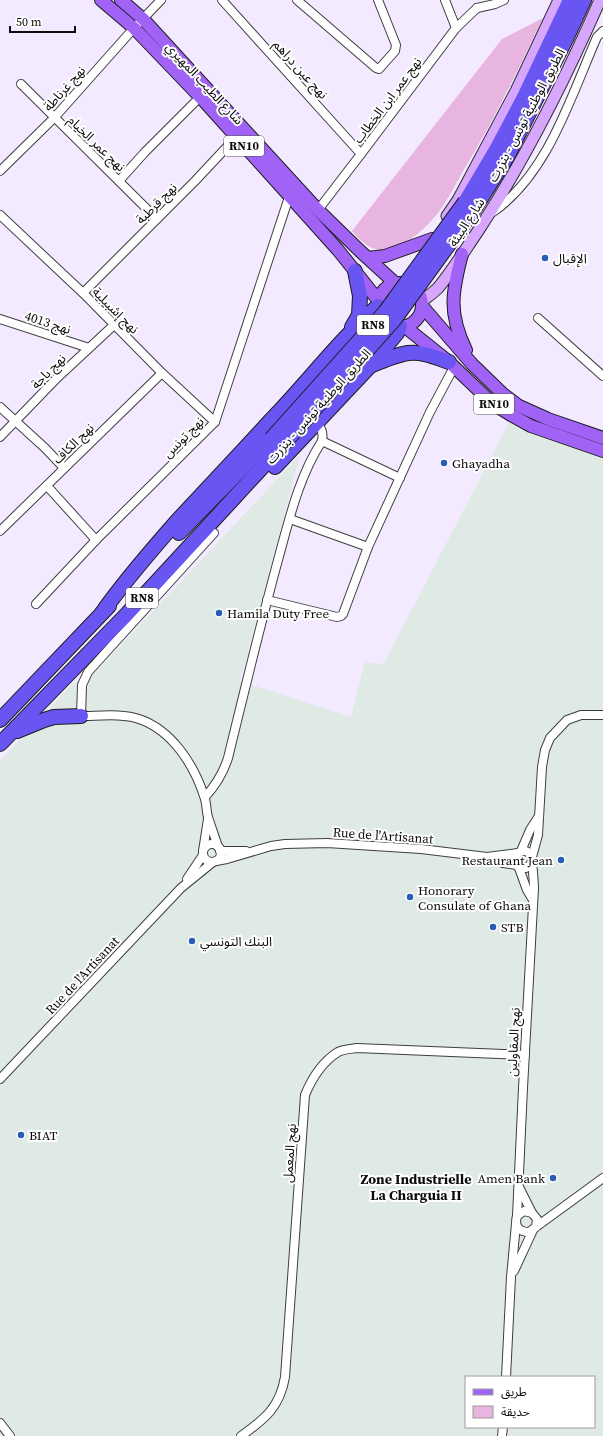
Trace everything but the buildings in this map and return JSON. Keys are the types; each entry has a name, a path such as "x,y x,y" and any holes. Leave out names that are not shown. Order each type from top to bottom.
{"highway":[{"name":"الطريق الوطنية تونس - بنزرت","path":"469,207 497,148 525,95 570,0"},
{"name":"الطريق الوطنية تونس - بنزرت","path":"0,744 127,614 276,444 394,320 469,207 507,157 584,0"},
{"path":"348,334 359,315 360,296 355,271"},
{"path":"102,612 128,576 144,558 378,303"},
{"path":"214,533 371,365 402,326"},
{"path":"371,365 410,353 428,355 452,364"},
{"name":"الطريق الوطنية تونس - بنزرت","path":"0,720 102,612 276,444"},
{"name":"RN8","path":"127,614 214,533"},
{"path":"10,734 54,717 81,716"}],"main road":[{"name":"شارع الطيب المهيري","path":"101,0 134,28 200,97 240,133 318,210 396,283"},
{"name":"شارع الطيب المهيري","path":"121,0 143,19 240,133 289,197 338,250 378,303"},
{"name":"شارع البيئة","path":"396,283 405,277 458,200 516,91 558,0"},
{"name":"شارع البيئة","path":"422,304 437,289 462,254 519,165 581,43 600,0"},
{"path":"368,258 385,256 432,239"},
{"path":"462,254 454,282 453,303 459,337 472,364"},
{"path":"378,303 385,288 396,283"},
{"name":"RN10","path":"396,283 406,283 413,287 419,294 422,304 472,364 503,394 519,406 548,419 603,438"},
{"name":"RN10","path":"378,303 379,313 383,319 394,326 402,326 452,364 494,404 530,426 603,451"},
{"path":"402,326 409,324 417,318 422,304"}],"street":[{"path":"143,19 161,0"},
{"name":"نهج عين دراهم","path":"222,0 361,154"},
{"path":"297,0 379,69 395,51 396,45 378,0"},
{"path":"445,0 456,28"},
{"path":"475,4 495,4 504,0"},
{"name":"نهج عمر ابن الخطاب","path":"318,210 475,4"},
{"name":"نهج غرناطة","path":"0,171 54,118 143,19"},
{"path":"489,214 507,200 528,178 541,160 556,132 597,37 603,31"},
{"name":"نهج عمر الخيام","path":"21,84 157,219"},
{"path":"119,181 145,152 200,97"},
{"name":"نهج قرطبة","path":"83,293 240,133"},
{"name":"نهج تونس","path":"36,604 96,540 214,422 289,197"},
{"name":"نهج إشبيلية","path":"0,215 83,293 162,373 214,422"},
{"path":"538,318 603,376"},
{"name":"نهج 4013","path":"0,319 89,348"},
{"name":"نهج باجة","path":"0,437 114,324"},
{"path":"267,600 337,617 341,616 345,610 368,547 452,364"},
{"name":"نهج الكاف","path":"0,531 162,373"},
{"path":"0,407 17,421 64,468"},
{"path":"205,797 218,782 228,758 267,600 290,519 305,474 322,441 322,430 317,422"},
{"path":"322,441 400,478"},
{"path":"47,486 96,540"},
{"path":"290,519 368,547"},
{"path":"208,816 203,853 207,860 215,862 220,855 208,816 205,797 197,776 188,760 176,745 163,732 139,718 122,716 81,716 82,685 88,672 214,533"},
{"name":"نهج المقاولين","path":"506,1376 511,1277 517,1220 524,1055 534,888 532,860 538,835 545,750 550,738 567,720 581,715 603,715"},
{"name":"نهج المقاولين","path":"520,852 539,815"},
{"name":"Rue de l'Artisanat","path":"0,1079 181,888 215,862 271,846 285,844 327,843 367,845 487,857 518,866"},
{"path":"203,853 208,846 212,845 219,849"},
{"name":"Rue de l'Artisanat","path":"219,849 255,851"},
{"path":"520,852 528,852 532,860 526,868 518,866 515,859 520,852"},
{"name":"Rue de l'Artisanat","path":"487,857 520,852"},
{"name":"Rue de l'Artisanat","path":"181,888 203,853"},
{"name":"نهج المقاولين","path":"518,866 527,890 533,900"},
{"name":"نهج المعمل","path":"242,1436 260,1423 271,1412 283,1390 305,1095 311,1081 320,1068 338,1053 357,1048 524,1055"},
{"path":"555,1214 533,1214 524,1212 517,1220 521,1231 529,1232 555,1214 603,1178"},
{"path":"518,1186 537,1219 534,1229"},
{"name":"نهج المقاولين","path":"511,1277 534,1229"},
{"path":"0,1423 10,1436"}],"shaded area":[{"path":"511,419 530,431 603,457 603,1436 0,1436 0,761 73,683 92,676 300,455 240,681 351,717 365,661 383,665"}],"green space":[{"path":"543,18 485,134 437,215 416,235 395,247 381,250 372,248 365,244 352,231 502,39"}],"place":[{"name":"الإقبال","path":"545,258"},
{"name":"Ghayadha","path":"444,463"},
{"name":"Hamila Duty Free","path":"219,613"},
{"name":"Restaurant Jean","path":"561,860"},
{"name":"Honorary Consulate of Ghana","path":"410,897"},
{"name":"STB","path":"493,927"},
{"name":"البنك التونسي","path":"192,941"},
{"name":"BIAT","path":"21,1135"},
{"name":"Amen Bank","path":"553,1178"}],"district":[{"name":"Zone Industrielle La Charguia II","path":"416,1188"}]}
